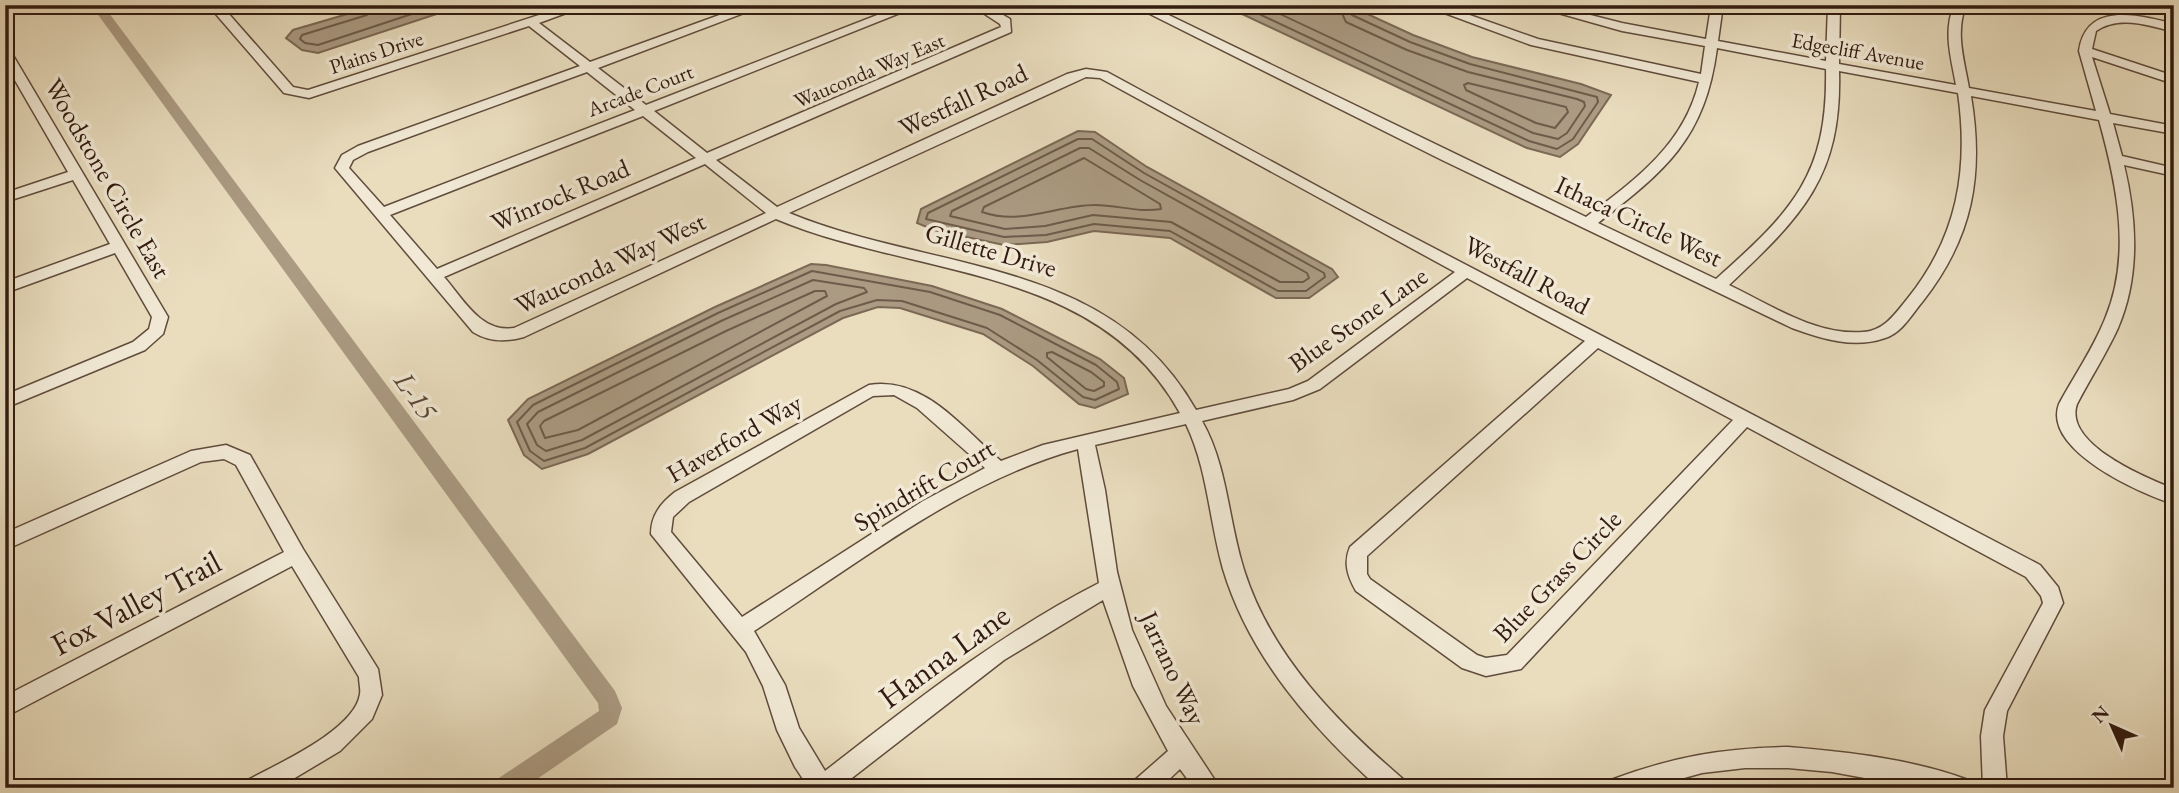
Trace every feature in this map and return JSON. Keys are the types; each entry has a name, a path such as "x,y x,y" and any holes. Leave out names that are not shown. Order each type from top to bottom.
{"street":[{"path":"217,9 245,5"},
{"name":"Plains Drive","path":"217,9 289,90 301,94 319,93 582,5"},
{"path":"588,67 758,5"},
{"name":"Arcade Court","path":"380,214 915,5"},
{"name":"Wauconda Way East","path":"706,160 1007,29 1006,22 977,5"},
{"name":"Ithaca Circle West","path":"1138,5 1718,286 1824,333 1861,337 1888,330 1920,294 1939,267 1962,214 1970,159 1953,33 1954,20 1960,5"},
{"path":"1429,5 1535,42 1705,79"},
{"name":"Edgecliff Avenue","path":"1536,5 1599,22 2174,130"},
{"path":"1587,224 1646,177 1680,140 1700,103 1716,8 1684,5"},
{"path":"1718,286 1788,218 1817,173 1827,146 1832,118 1834,5"},
{"path":"2174,28 2137,20 2105,20 2096,25 2089,34 2085,51 2116,159 2127,209 2126,271 2119,303 2107,335 2091,368 2069,402 2066,416 2080,442 2099,459 2174,497"},
{"name":"Gillette Drive","path":"531,22 778,214 826,234 977,267 1033,284 1064,298 1130,341 1167,381 1191,417 1212,470 1238,584 1255,623 1279,663 1320,717 1396,788"},
{"path":"2085,51 2174,80"},
{"name":"Woodstone Circle East","path":"5,52 160,317 157,331 150,339 127,352 5,402"},
{"name":"Wauconda Way West","path":"588,67 363,149 347,158 342,168 480,328 495,335 519,333 778,214"},
{"name":"Westfall Road","path":"778,214 1071,77 1095,74 1110,78 1467,271 2018,562 2044,582 2051,593 2053,603 2001,698 1993,722 1995,788"},
{"path":"2116,159 2174,172"},
{"name":"Winrock Road","path":"434,276 706,160"},
{"path":"5,198 77,174"},
{"path":"5,288 118,246"},
{"name":"Blue Stone Lane","path":"1191,417 1293,394 1314,386 1467,271"},
{"name":"Blue Grass Circle","path":"1597,340 1357,553 1357,575 1363,585 1471,662 1486,667 1513,663 1745,418"},
{"name":"Haverford Way","path":"822,787 803,760 788,730 774,685 762,658 661,534 660,524 664,514 682,497 869,391 881,388 893,388 912,396 999,469"},
{"name":"Spindrift Court","path":"741,629 930,506 999,469 1043,452 1191,417"},
{"name":"Jarrano Way","path":"1085,441 1094,469 1110,587 1134,665 1158,713 1208,788"},
{"path":"5,542 185,460 212,452 226,452 243,460 296,555 370,676 373,686 372,699 354,726 339,738 256,788"},
{"name":"Fox Valley Trail","path":"5,707 296,555"},
{"name":"Hanna Lane","path":"822,787 1008,646 1047,620 1110,587"},
{"path":"1143,788 1182,752"},
{"path":"1619,788 1656,774 1704,763 1755,757 1808,758 1863,764 1960,788"}],"water":[{"path":"378,5 464,5 318,53 302,50 286,38 293,30"},
{"path":"1223,5 1348,5 1413,35 1472,57 1581,84 1611,95 1578,144 1560,157 1527,148"},
{"path":"1078,131 1095,132 1147,167 1332,269 1338,277 1309,298 1276,298 1170,238 1094,231 1047,242 1004,245 934,230 917,223 921,209"},
{"path":"811,264 932,286 1002,309 1100,359 1124,378 1128,394 1095,408 1079,404 1033,366 983,334 900,308 878,307 843,318 588,454 542,469 524,455 508,420 528,399 715,307"}],"waterway":[{"name":"L-15","path":"97,5 607,698 611,708 609,717 504,788"}]}
